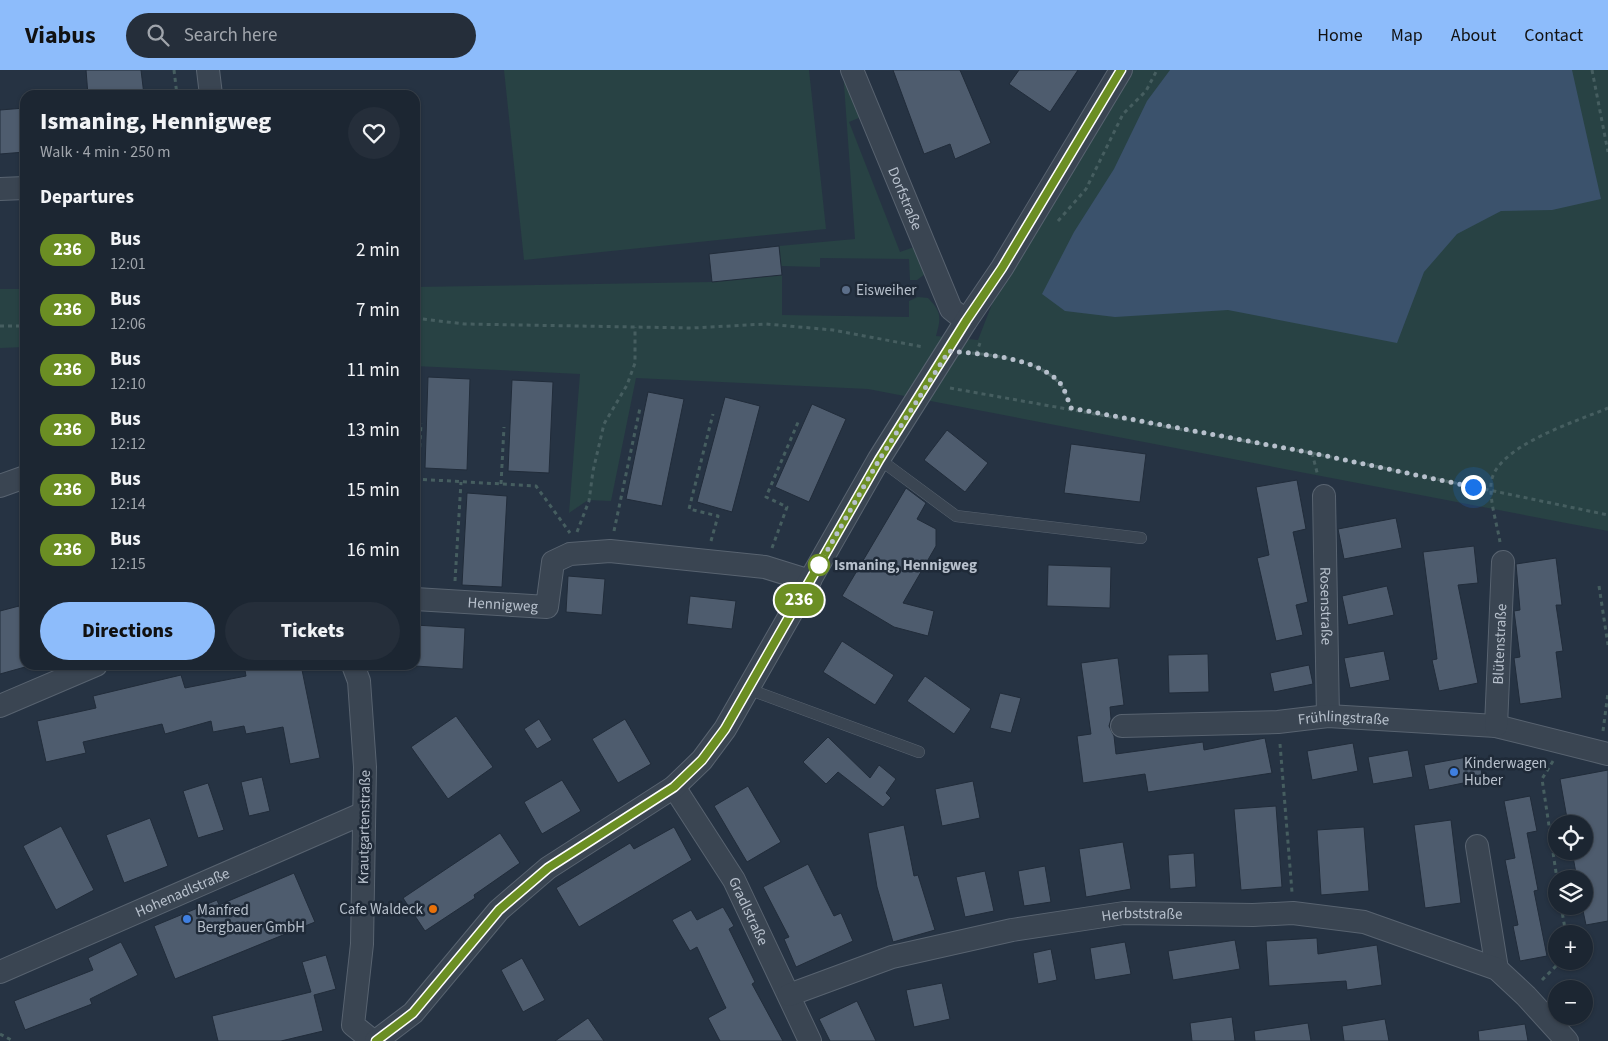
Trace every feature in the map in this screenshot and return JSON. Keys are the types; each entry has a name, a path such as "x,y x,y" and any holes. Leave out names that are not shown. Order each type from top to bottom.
{"street":[{"path":"208,70 210,90"},
{"name":"Dorfstraße","path":"852,70 951,309 966,321"},
{"path":"374,1041 413,1013 499,910 548,868 674,787 702,760 725,729 879,460 949,351 966,321 1002,268 1121,70"},
{"path":"0,189 20,188"},
{"path":"0,486 20,479"},
{"name":"Rosenstraße","path":"1324,496 1328,716"},
{"name":"Hennigweg","path":"420,599 547,607 553,562 570,554 610,551 765,568 810,581"},
{"name":"Blütenstraße","path":"1496,726 1503,562"},
{"path":"0,706 84,670"},
{"name":"Krautgartenstraße","path":"355,670 358,681 365,767 362,944 353,1025 374,1041"},
{"name":"Frühlingstraße","path":"1122,726 1278,722 1328,716 1496,726 1604,752"},
{"name":"Gradlstraße","path":"674,787 734,880 810,1041"},
{"name":"Hohenadlstraße","path":"0,972 364,813"},
{"path":"1477,846 1497,969"},
{"name":"Herbststraße","path":"789,995 892,957 1012,930 1124,913 1253,916 1294,913 1364,922 1497,969 1526,996 1567,1041"}],"lane":[{"path":"879,460 956,516 1141,538"},
{"path":"748,689 919,752"}],"path":[{"path":"174,70 176,90"},
{"path":"1592,70 1608,152"},
{"path":"420,319 464,324 692,328 766,324 833,330 914,346 1023,362 1045,372 1060,384 1071,408"},
{"path":"0,326 20,326"},
{"path":"420,479 536,486 574,538 589,501 593,471 604,424 627,385 635,364 635,327"},
{"path":"950,388 1071,408 1312,453 1608,515"},
{"path":"610,551 640,408"},
{"path":"1503,562 1491,491 1491,482 1502,461 1520,446 1608,408"},
{"path":"705,561 718,516 689,509 714,414"},
{"path":"765,568 786,507 766,497 798,420"},
{"path":"420,437 421,423"},
{"path":"501,484 504,427"},
{"name":"Hennigweg","path":"455,585 461,482"},
{"path":"1599,586 1608,645"},
{"path":"1604,752 1608,693"},
{"path":"1278,722 1294,913"},
{"path":"1556,870 1542,779 1565,742"},
{"path":"1526,996 1551,970"},
{"path":"0,1034 13,1041"}],"green space":[{"path":"504,70 809,70 826,229 524,260"},
{"path":"843,70 866,115 849,122 900,252 917,246 925,274 917,280 910,280 909,259 820,258 820,267 781,266 779,246 855,239"},
{"path":"1130,70 1608,70 1608,531 868,389 636,378 611,501 588,500 569,513 580,374 420,366 420,287 712,282 782,275 782,315 909,317 909,301 918,297 928,298 938,311 939,324 936,336 978,340 994,299"},
{"path":"0,289 20,289 20,347 0,348"}],"water":[{"path":"1170,70 1572,70 1601,199 1552,210 1501,211 1457,234 1424,272 1397,343 1228,310 1115,317 1065,311 1042,294 1074,232 1114,169 1147,101"}],"building":[{"path":"86,70 141,70 143,90 88,90"},
{"path":"893,70 960,70 991,143 955,159 950,144 924,154"},
{"path":"1019,70 1078,70 1050,112 1009,84"},
{"path":"20,108 20,152 0,154 0,110"},
{"path":"779,246 782,275 712,282 709,254"},
{"path":"428,377 470,379 467,470 425,468"},
{"path":"512,380 553,382 549,473 508,471"},
{"path":"648,392 684,399 662,506 626,499"},
{"path":"725,397 760,406 732,512 697,502"},
{"path":"812,404 846,419 809,502 775,487"},
{"path":"947,430 988,463 965,492 924,460"},
{"path":"1071,444 1146,454 1140,502 1064,493"},
{"path":"1297,480 1306,529 1293,532 1308,602 1296,605 1303,635 1276,641 1257,558 1269,555 1256,487"},
{"path":"906,488 926,503 917,519 936,529 936,546 903,603 934,611 928,636 894,627 842,596"},
{"path":"467,493 507,496 502,587 462,585"},
{"path":"1396,518 1402,548 1344,559 1338,529"},
{"path":"1474,546 1478,583 1458,585 1478,683 1439,691 1432,660 1437,659 1423,552"},
{"path":"1556,558 1562,605 1556,605 1563,651 1556,652 1562,698 1520,704 1514,658 1520,657 1514,611 1520,610 1516,564"},
{"path":"1048,565 1111,567 1110,608 1047,606"},
{"path":"568,576 605,579 602,615 566,612"},
{"path":"1387,586 1394,615 1348,625 1342,596"},
{"path":"690,596 736,601 732,629 687,624"},
{"path":"19,606 20,610 20,668 0,674 0,611"},
{"path":"420,625 465,628 463,669 420,666"},
{"path":"842,641 894,675 875,705 823,672"},
{"path":"1384,651 1390,680 1350,688 1344,658"},
{"path":"1208,654 1209,692 1169,693 1168,655"},
{"path":"1118,658 1124,705 1110,707 1111,719 1109,726 1114,736 1116,754 1203,742 1204,750 1265,738 1272,773 1148,792 1145,774 1083,783 1077,736 1091,734 1081,663"},
{"path":"1309,665 1313,684 1274,692 1270,673"},
{"path":"245,670 302,670 320,758 290,764 283,727 246,734 244,726 213,732 211,721 165,734 162,724 83,742 86,753 46,762 37,721 96,708 93,696 181,675 185,688 246,676"},
{"path":"925,676 971,709 954,734 907,701"},
{"path":"1000,693 1021,698 1011,733 990,728"},
{"path":"456,716 493,767 448,799 411,747"},
{"path":"539,719 552,740 537,749 524,729"},
{"path":"625,719 651,764 618,783 592,739"},
{"path":"828,737 870,778 879,765 896,779 886,793 891,798 883,807 838,772 826,784 803,762"},
{"path":"1353,743 1358,771 1312,780 1307,751"},
{"path":"1408,750 1413,777 1373,784 1368,757"},
{"name":"Kinderwagen Huber","path":"1478,755 1483,779 1429,790 1424,765"},
{"path":"1608,770 1608,921 1586,925 1584,915 1593,915 1593,870 1575,870 1574,860 1593,860 1593,815 1566,815 1560,779"},
{"path":"262,777 270,811 249,816 241,782"},
{"path":"562,780 581,811 542,834 524,802"},
{"path":"973,781 980,818 942,826 935,789"},
{"path":"208,783 224,830 198,838 183,791"},
{"path":"748,786 781,842 747,862 714,806"},
{"path":"1530,796 1537,831 1527,833 1538,890 1534,891 1547,956 1520,961 1513,926 1518,925 1505,860 1515,858 1504,801"},
{"path":"1276,806 1282,887 1241,890 1234,809"},
{"path":"150,818 168,866 124,883 106,835"},
{"path":"1451,820 1461,903 1425,908 1414,825"},
{"path":"904,825 914,876 918,875 935,930 893,942 877,887 868,833"},
{"path":"61,826 94,890 56,910 23,846"},
{"path":"674,827 692,860 579,927 556,888 630,843 634,849"},
{"path":"1364,827 1369,891 1321,895 1317,830"},
{"path":"500,833 520,863 474,895 475,898 425,931 403,898"},
{"path":"1123,842 1131,889 1086,897 1079,849"},
{"path":"1194,853 1196,887 1170,889 1168,855"},
{"path":"808,864 834,916 841,913 853,941 796,967 784,939 789,937 763,887"},
{"path":"1045,866 1051,902 1024,906 1018,871"},
{"path":"985,871 994,911 965,917 956,877"},
{"path":"294,873 315,922 175,979 154,926 217,900 219,905"},
{"path":"723,907 734,926 729,929 755,982 752,984 783,1041 720,1041 708,1018 726,1008 697,947 690,951 672,920 691,910 697,920"},
{"path":"1317,938 1318,954 1377,945 1382,985 1347,990 1346,981 1269,986 1266,941"},
{"path":"1235,940 1240,969 1173,980 1168,951"},
{"path":"121,942 138,975 90,999 92,1004 25,1030 14,1001 93,970 88,958"},
{"path":"1125,942 1131,974 1095,980 1090,948"},
{"path":"1051,949 1057,980 1038,984 1033,953"},
{"path":"326,955 336,989 314,995 323,1031 281,1041 218,1041 212,1016 311,992 302,962"},
{"path":"522,958 545,1000 523,1012 501,970"},
{"path":"942,983 950,1019 914,1027 906,990"},
{"path":"857,1001 876,1041 830,1041 819,1019"},
{"path":"1232,1017 1235,1041 1192,1041 1190,1023"},
{"path":"588,1018 604,1041 555,1041"},
{"path":"1385,1019 1389,1041 1344,1041 1342,1026"},
{"path":"1308,1023 1311,1041 1255,1041 1254,1031"},
{"path":"1525,1024 1528,1041 1479,1041 1478,1031"}],"bus line":[{"name":"236","path":"376,1041 413,1013 499,910 548,868 674,787 702,760 725,729 879,460 949,351 966,321 1002,268 1121,70"}],"place":[{"name":"Eisweiher","path":"846,290"},
{"name":"Ismaning, Hennigweg","path":"819,565"},
{"name":"Kinderwagen Huber","path":"1454,772"},
{"name":"Cafe Waldeck","path":"433,909"},
{"name":"Manfred Bergbauer GmbH","path":"187,919"}],"route":[{"path":"819,565 879,460 949,351 982,354 1023,362 1045,372 1060,384 1071,408 1312,453 1473,487"}]}
